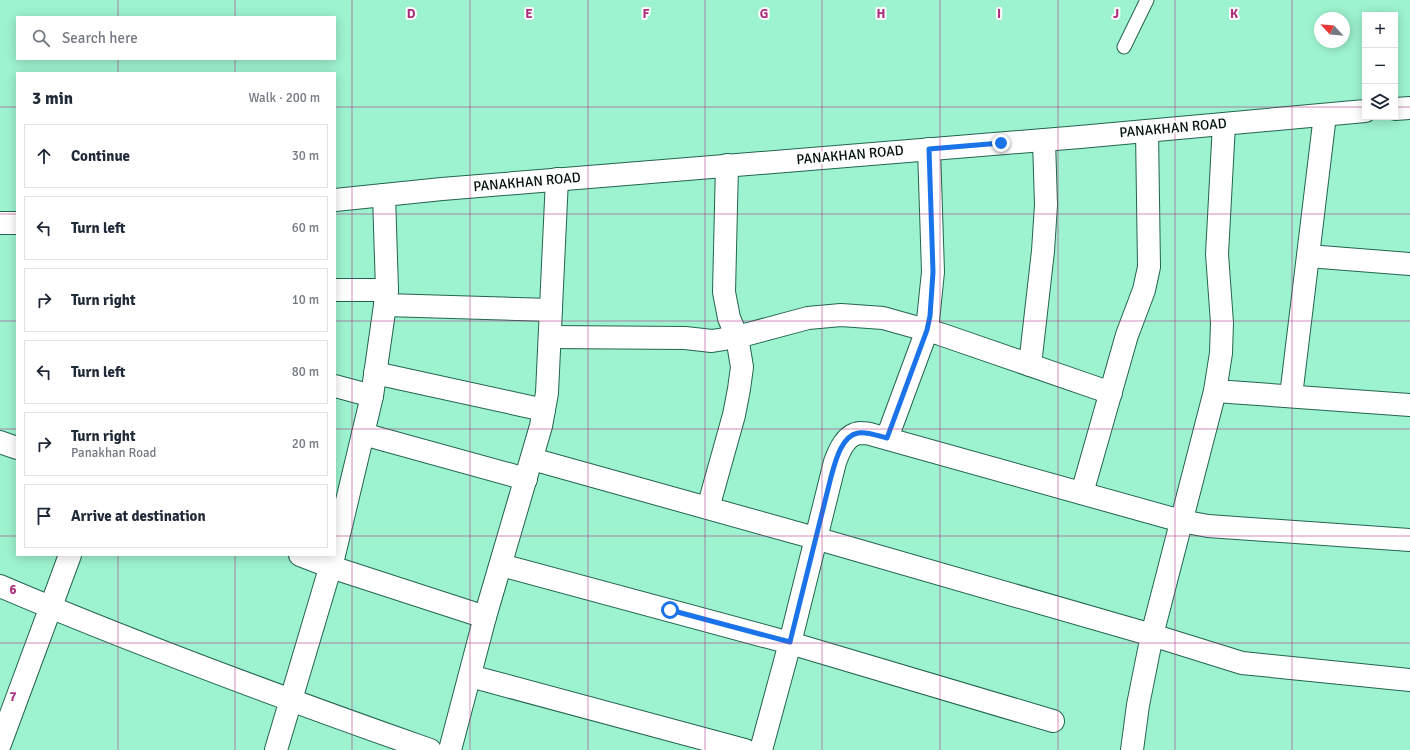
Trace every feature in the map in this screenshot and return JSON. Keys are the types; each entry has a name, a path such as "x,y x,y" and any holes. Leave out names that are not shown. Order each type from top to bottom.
{"street":[{"path":"1398,109 1410,108"},
{"name":"PANAKHAN ROAD","path":"336,200 556,179 1044,140 1362,111"},
{"path":"1291,396 1325,115"},
{"path":"1132,750 1138,705 1152,635 1215,391 1221,353 1222,324 1217,254 1224,124"},
{"path":"1082,494 1127,336 1144,290 1149,267 1147,131"},
{"path":"1030,365 1043,251 1046,205 1044,140"},
{"path":"887,438 927,330 933,272 929,149"},
{"path":"708,508 734,415 740,389 742,367 737,337 729,318 724,292 727,165"},
{"path":"450,750 485,617 541,426 547,394 556,179"},
{"path":"336,535 341,497 363,434 372,396 386,298 384,195"},
{"path":"0,223 16,223"},
{"path":"1308,256 1410,264"},
{"path":"336,290 386,298 551,310"},
{"path":"550,337 685,338 712,341 737,337 808,318 841,315 884,318 927,330 1111,393"},
{"path":"375,373 544,410"},
{"path":"336,386 372,396"},
{"path":"1215,391 1410,405"},
{"path":"761,750 790,642 835,462 840,450 848,439 858,433 887,438 1181,521 1208,526 1410,540"},
{"path":"363,434 708,508 1152,635 1242,664 1410,680"},
{"path":"0,442 16,448"},
{"path":"0,744 70,556"},
{"path":"311,556 333,558 485,617"},
{"path":"276,750 292,701 333,558"},
{"path":"501,565 790,642 1053,721"},
{"path":"0,586 292,701 430,750"},
{"path":"470,676 745,750"}],"lane":[{"path":"1124,47 1147,0"}],"route":[{"path":"670,610 790,642 831,477 840,450 848,439 858,433 887,438 927,330 930,316 933,272 929,149 1001,143"}]}
